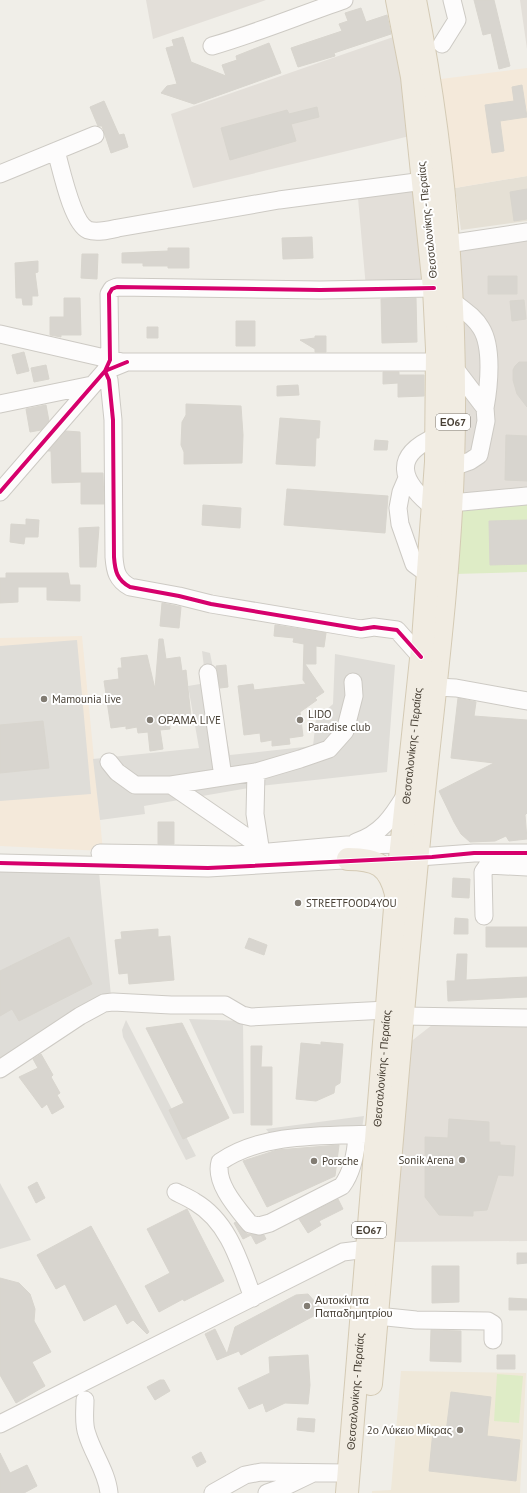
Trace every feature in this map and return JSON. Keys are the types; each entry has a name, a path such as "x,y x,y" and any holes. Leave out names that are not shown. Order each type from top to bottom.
{"main road":[{"name":"Θεσσαλονίκης - Περαίας","path":"348,1483 367,1249 367,1135 395,1013 396,896 409,851 408,792 429,575 442,506 453,467 445,364 434,288 412,77 397,0"},
{"name":"Θεσσαλονίκης - Περαίας","path":"362,1493 377,1316 395,1013 409,851 436,687 442,506 437,436 451,300 448,244 434,106 415,0"},
{"path":"348,852 380,865 390,877 396,896"}],"street":[{"path":"212,46 246,36 291,18 344,0"},
{"path":"442,44 457,20 452,0"},
{"path":"0,174 95,135"},
{"path":"56,151 75,215 81,225 92,231 118,228 318,194 424,181"},
{"path":"448,244 527,232"},
{"path":"421,657 397,630 374,627 361,630 234,608 130,587 123,583 118,577 114,563 113,420 108,380 114,364 109,294 112,289 117,287 320,290 434,288"},
{"path":"451,300 473,318 486,337 489,386 485,408 486,421 479,455 470,461 453,467"},
{"path":"0,334 114,364 445,364 485,408"},
{"path":"0,492 35,454 92,385 114,364"},
{"path":"0,404 92,385"},
{"path":"437,436 427,440 411,453 405,467 408,478 416,492 442,506 527,496"},
{"path":"408,478 401,492 398,508 400,524 414,564 429,575"},
{"path":"208,673 223,777"},
{"path":"109,762 117,772 135,785 171,785 256,772 329,749 345,731 354,696 353,682"},
{"path":"436,687 456,688 527,702"},
{"path":"256,772 255,814 261,853"},
{"path":"171,785 251,840 261,853"},
{"path":"0,863 208,868 348,852 364,839 377,832 392,817 408,792"},
{"path":"0,852 236,855 261,853 409,851 474,853 527,852"},
{"path":"484,916 484,872 488,865 527,868"},
{"path":"0,1069 86,1012 98,1006 112,1002 171,1005 225,1005 242,1015 251,1017 395,1013 527,1018"},
{"path":"367,1135 356,1150 349,1177 342,1186 270,1224 259,1226 250,1224 227,1192 219,1174 220,1162 240,1150 259,1144 287,1139 367,1135"},
{"path":"176,1192 195,1202 221,1226 236,1255 253,1298"},
{"path":"0,1424 343,1252 367,1249"},
{"path":"377,1316 416,1320 488,1321 493,1324 493,1340"},
{"path":"85,1400 85,1426 87,1435 100,1465 109,1493"},
{"path":"214,1493 245,1475 276,1471 313,1472 348,1483"},
{"path":"267,1493 283,1490 313,1472"}],"shaded area":[{"path":"146,0 266,0 153,39"},
{"path":"520,0 527,0 527,49"},
{"path":"399,35 414,135 193,188 171,114"},
{"path":"527,68 527,176 455,188 441,79"},
{"path":"527,176 527,221 461,230 455,188"},
{"path":"419,188 429,287 366,288 358,198"},
{"path":"527,239 527,491 461,495 464,354 459,249"},
{"name":"Mamounia live","path":"82,636 103,851 0,846 0,638"},
{"name":"Mamounia live","path":"77,640 91,794 0,801 0,646"},
{"path":"202,651 210,653 230,755 313,746 316,719 333,704 335,654 395,665 387,772 260,786 144,806 145,814 100,820 93,759 199,748 188,686 206,683"},
{"path":"0,870 99,872 111,996 0,1063"},
{"path":"189,1019 243,1021 244,1113 233,1114"},
{"path":"126,1020 196,1156 186,1160 123,1037 122,1030"},
{"path":"432,1025 527,1026 527,1241 389,1242 409,1043"},
{"path":"364,1116 362,1128 273,1138 266,1129"},
{"path":"0,1183 31,1240 0,1249"},
{"name":"2ο Λύκειο Μίκρας","path":"401,1371 526,1373 520,1493 372,1493 372,1491 391,1490"}],"green space":[{"path":"527,502 527,572 454,574 461,509"},
{"path":"497,1374 523,1376 519,1423 494,1421"}],"building":[{"path":"474,0 494,0 510,66 499,69 491,33 483,35"},
{"path":"361,8 366,22 387,15 391,34 334,53 335,56 298,67 291,48 342,31 339,24 348,21 345,13"},
{"path":"183,37 191,62 226,76 222,65 237,60 236,56 269,43 281,73 194,104 161,93 167,86 177,84 166,48 174,46 172,40"},
{"path":"522,85 527,117 500,121 504,151 492,153 485,105 514,101 512,87"},
{"path":"104,101 119,135 124,134 128,147 111,153 102,126 98,126 90,107"},
{"path":"317,107 319,117 291,124 296,141 230,160 221,128 287,110 289,114"},
{"path":"527,189 527,219 514,221 510,192"},
{"path":"312,237 313,258 283,259 282,238"},
{"path":"168,248 189,248 189,268 143,266 143,263 122,263 122,253 168,251"},
{"path":"82,254 98,254 97,279 81,278"},
{"path":"38,261 38,272 35,273 38,296 32,296 32,305 23,305 22,298 16,298 15,263"},
{"path":"488,276 517,276 517,294 488,294"},
{"path":"64,298 80,298 81,335 61,335 61,337 50,335 50,317 64,317"},
{"path":"416,298 417,342 382,343 381,299"},
{"path":"524,300 526,319 512,321 510,301"},
{"path":"236,321 255,321 255,346 236,346"},
{"path":"147,327 158,327 158,338 147,338"},
{"path":"315,336 326,336 326,352 315,352 315,349 300,340 315,338"},
{"path":"24,352 29,371 17,374 12,355"},
{"path":"519,362 527,362 527,407 517,394 513,380 513,370"},
{"path":"46,365 49,379 34,382 31,368"},
{"path":"383,372 399,372 399,375 424,375 424,396 398,397 398,383 383,384"},
{"path":"298,385 299,395 277,396 277,386"},
{"path":"186,404 241,406 243,435 242,463 184,464 184,452 181,445 182,422 186,415"},
{"path":"46,405 49,421 41,430 30,432 26,409"},
{"path":"280,418 320,421 319,438 316,438 315,466 276,464"},
{"path":"66,431 80,432 81,482 52,483 51,451 48,451"},
{"path":"506,435 527,436 527,481 505,480"},
{"path":"375,440 388,441 387,450 374,450"},
{"path":"81,473 103,473 104,504 81,504"},
{"path":"287,489 388,496 385,533 284,525"},
{"path":"203,505 241,508 240,528 202,525"},
{"path":"26,519 39,520 38,537 25,537 24,544 10,542 11,524 26,525"},
{"path":"527,520 527,564 490,565 489,521"},
{"path":"99,527 96,567 80,567 79,528"},
{"path":"6,573 68,573 70,585 80,585 80,601 47,600 47,587 18,587 18,602 0,603 0,578 6,578"},
{"path":"162,603 181,607 179,628 160,626"},
{"path":"275,625 326,633 324,647 316,646 316,664 305,664 324,692 315,698 317,700 300,712 303,736 289,738 290,744 272,746 272,740 261,742 260,733 244,735 238,686 253,684 254,690 306,684 303,680 304,644 293,642 294,638 274,636"},
{"path":"159,639 163,639 166,659 180,657 182,671 186,670 191,717 169,718 170,729 160,730 163,749 150,751 148,732 138,733 137,727 126,729 126,726 111,728 104,681 119,679 118,668 122,668 121,658 147,655 155,689"},
{"path":"226,665 228,687 220,688 216,666"},
{"path":"458,698 476,702 474,716 527,720 527,813 525,815 527,839 509,841 506,836 495,841 470,842 461,834 454,822 439,791 494,763 451,758"},
{"path":"43,721 49,768 0,773 0,725"},
{"path":"158,822 174,822 174,844 158,844"},
{"path":"453,878 470,879 469,898 452,897"},
{"path":"455,918 468,919 468,934 454,934"},
{"path":"486,927 527,927 527,947 486,947"},
{"path":"158,929 158,937 170,936 174,980 129,984 128,973 119,974 115,940 122,939 121,932"},
{"path":"69,937 92,984 19,1021 12,1009 0,1016 0,971"},
{"path":"249,938 267,945 264,955 245,948"},
{"path":"457,954 467,954 466,980 527,977 527,997 448,1001 447,981 455,981"},
{"path":"182,1023 229,1118 183,1139 169,1110 184,1103 146,1028"},
{"path":"321,1042 343,1044 340,1083 335,1086 334,1093 316,1101 296,1099 301,1043 321,1045"},
{"path":"251,1046 262,1046 261,1067 272,1067 272,1125 251,1125"},
{"path":"41,1054 53,1075 51,1077 60,1093 57,1095 64,1107 52,1114 47,1104 42,1108 19,1077 38,1068 33,1059"},
{"name":"Sonik Arena","path":"449,1119 489,1122 489,1142 500,1142 500,1145 515,1146 513,1176 498,1175 487,1210 473,1211 473,1216 439,1215 425,1197 425,1137 448,1138"},
{"path":"339,1145 335,1176 267,1207 243,1161 277,1150"},
{"path":"37,1182 45,1198 36,1203 28,1187"},
{"path":"338,1199 343,1209 319,1221 321,1225 308,1233 299,1219"},
{"path":"187,1209 224,1281 184,1301 183,1299 159,1312 145,1286 170,1273 147,1229"},
{"path":"236,1222 247,1234 264,1235 266,1239 256,1244 251,1235 243,1239 234,1223"},
{"path":"91,1226 149,1332 147,1334 133,1320 127,1324 116,1304 84,1321 65,1284 56,1289 37,1255"},
{"path":"517,1253 527,1253 527,1263 517,1264"},
{"path":"432,1266 459,1266 459,1302 432,1303"},
{"path":"0,1278 19,1283 30,1294 35,1309 34,1321 51,1352 32,1362 45,1386 16,1403 0,1375"},
{"path":"308,1294 323,1311 241,1355 239,1351 217,1360 205,1334 215,1329 227,1354 235,1327 296,1295"},
{"path":"509,1298 527,1299 527,1310 509,1310"},
{"path":"431,1330 461,1331 461,1362 430,1361"},
{"path":"308,1355 310,1385 308,1404 285,1403 266,1412 263,1403 249,1409 238,1388 270,1373 269,1357"},
{"path":"497,1355 515,1355 515,1369 497,1369"},
{"path":"160,1380 164,1380 170,1391 155,1400 147,1387"},
{"path":"451,1392 491,1397 487,1436 520,1440 516,1481 429,1471 433,1431 446,1432"},
{"path":"298,1418 315,1419 314,1432 297,1430"},
{"path":"201,1452 206,1462 197,1467 192,1457"},
{"path":"0,1453 10,1473 27,1465 37,1486 24,1493 0,1493"}],"cycle path":[{"path":"0,492 105,371 110,360 109,294 112,289 117,287 320,290 434,288"},
{"path":"127,362 105,371 109,380 113,420 114,557 115,567 119,578 130,587 179,596 211,604 361,629 374,627 397,630 421,657"},
{"path":"0,863 208,868 432,857 474,853 527,853"}],"place":[{"name":"Mamounia live","path":"44,699"},
{"name":"ΟΡΑΜΑ LIVE","path":"150,720"},
{"name":"LIDO Paradise club","path":"300,720"},
{"name":"STREETFOOD4YOU","path":"298,903"},
{"name":"Sonik Arena","path":"462,1160"},
{"name":"Porsche","path":"314,1161"},
{"name":"Αυτοκίνητα Παπαδημητρίου","path":"307,1306"},
{"name":"2ο Λύκειο Μίκρας","path":"460,1430"}]}
